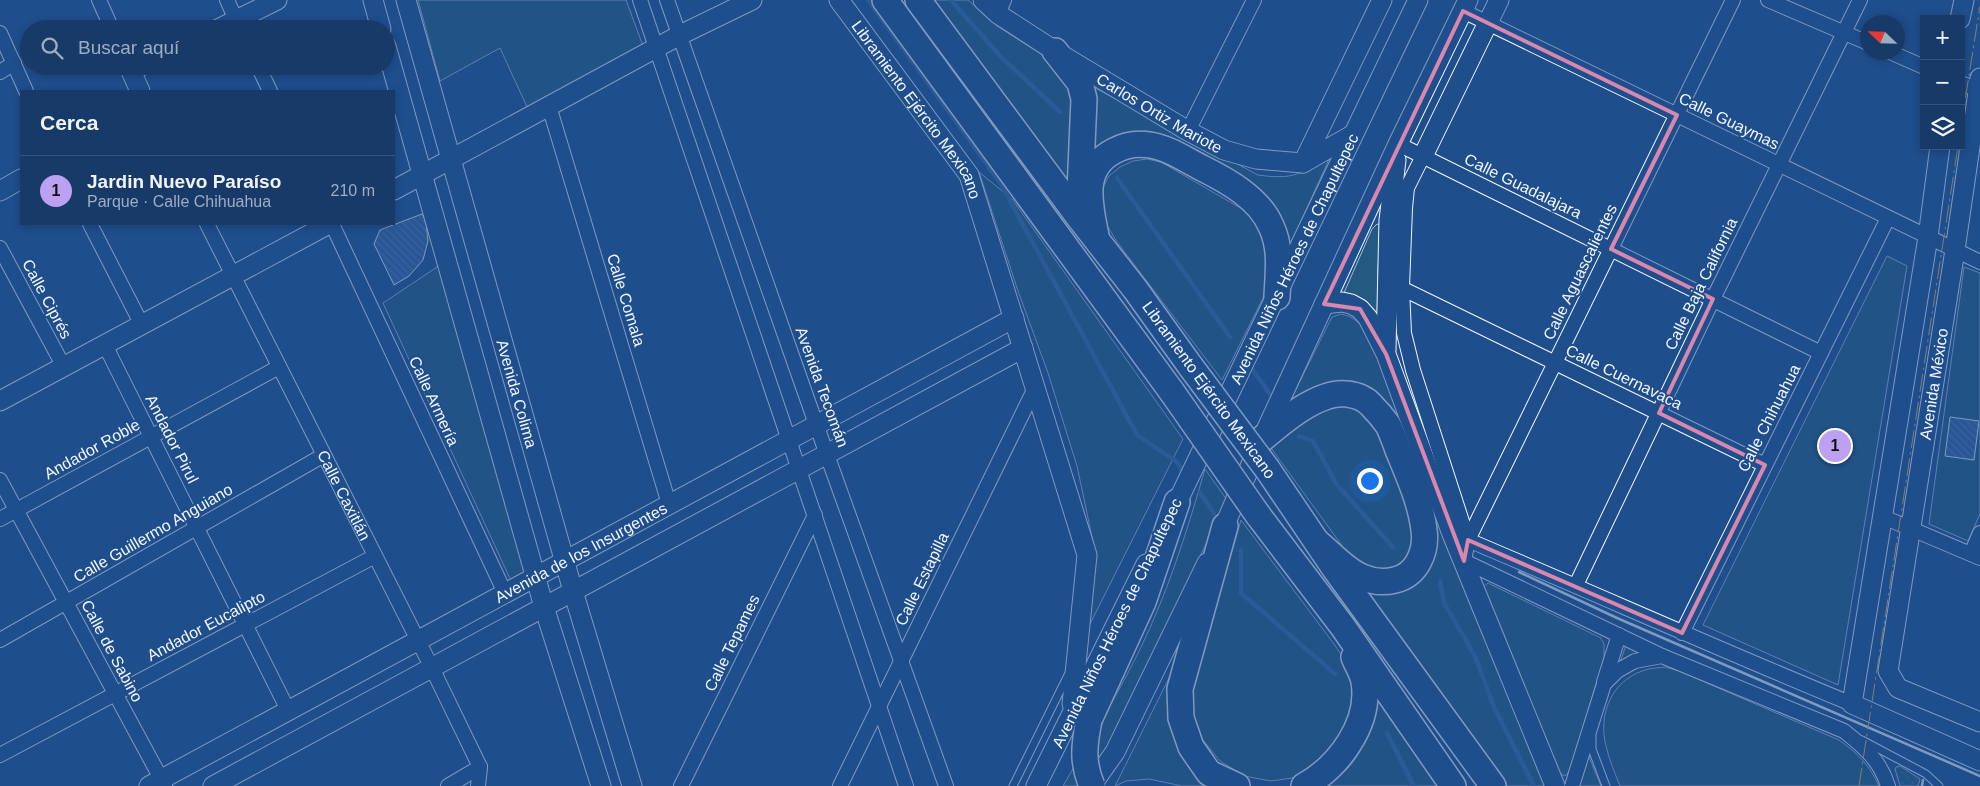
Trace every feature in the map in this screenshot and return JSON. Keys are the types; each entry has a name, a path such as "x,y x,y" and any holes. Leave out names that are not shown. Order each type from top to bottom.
{"highway":[{"name":"Libramiento Ejército Mexicano","path":"885,0 1172,392 1258,515 1343,627 1452,786"},
{"name":"Libramiento Ejército Mexicano","path":"918,0 1268,470 1317,542 1493,786"},
{"path":"1055,51 1080,83 1084,99 1078,216"},
{"path":"1097,241 1089,196 1092,174 1098,162 1122,146 1136,144 1152,145 1171,152 1217,176 1248,197 1262,211 1276,239 1279,254 1277,297"},
{"path":"1262,439 1310,403 1345,394 1360,397 1370,403 1389,426 1412,484 1424,530 1423,551 1413,572 1402,579 1386,582 1372,581 1351,570 1317,542"},
{"path":"1092,786 1087,774 1080,719 1143,602 1177,502"},
{"path":"1225,526 1180,689 1180,698 1181,718 1191,747 1209,773 1237,786"},
{"path":"1304,786 1326,772 1347,748 1363,712 1364,682 1343,627"}],"street":[{"path":"99,0 108,20"},
{"path":"227,0 236,20"},
{"path":"244,20 277,0"},
{"path":"373,0 379,20"},
{"name":"Avenida Colima","path":"406,0 564,560 632,786"},
{"path":"640,0 800,469 878,708 906,786"},
{"name":"Avenida Tecomán","path":"667,0 678,36 946,786"},
{"path":"395,189 678,36 752,0"},
{"name":"Libramiento Ejército Mexicano","path":"839,0 969,175 1087,556 1076,657 1080,719"},
{"name":"Carlos Ortiz Mariote","path":"983,0 1001,7 1055,51 1188,131 1224,150 1256,159 1304,163"},
{"path":"1188,131 1254,0"},
{"path":"1304,163 1382,0"},
{"name":"Avenida Niños Héroes de Chapultepec","path":"1177,502 1418,0"},
{"path":"1386,354 1407,188 1499,0"},
{"name":"Calle Aguascalientes","path":"1464,561 1468,540 1733,0"},
{"path":"1768,0 1860,40"},
{"name":"Calle Baja California","path":"1576,585 1778,164 1860,0"},
{"path":"1961,15 1964,0"},
{"path":"1092,786 1116,752 1225,526 1262,439 1324,304 1465,5"},
{"name":"Calle Guaymas","path":"1465,5 1488,23 1980,262"},
{"path":"0,33 26,90"},
{"path":"1905,59 1920,65"},
{"path":"0,72 14,63"},
{"path":"136,75 140,90"},
{"path":"262,75 270,90"},
{"name":"Avenida Colima","path":"394,75 537,575 544,607 602,786"},
{"name":"Avenida México","path":"1975,86 1955,250 1888,671 1898,688 1980,722"},
{"name":"Calle Comala","path":"549,106 668,504"},
{"path":"1304,163 1352,135"},
{"path":"1398,144 1389,220 1394,285 1407,347 1468,540 1852,704 1980,761"},
{"name":"Calle Guadalajara","path":"1398,144 1821,353"},
{"name":"Avenida México","path":"1852,704 1881,516 1928,237 1939,150"},
{"path":"0,191 20,180"},
{"name":"Calle Chihuahua","path":"1682,633 1888,218"},
{"path":"91,225 142,325"},
{"name":"Calle Caxitlán","path":"208,225 418,640 480,767"},
{"path":"0,401 329,225"},
{"name":"Calle Armería","path":"331,225 505,592"},
{"name":"Calle Ciprés","path":"0,248 64,367"},
{"name":"Calle Cuernavaca","path":"1394,285 1765,465"},
{"path":"1324,304 1342,302 1360,309 1368,318 1386,354 1464,561 1555,786"},
{"name":"Avenida de los Insurgentes","path":"158,784 288,710 920,367 1014,318"},
{"name":"Andador Pirul","path":"105,345 288,710"},
{"name":"Avenida de los Insurgentes","path":"214,786 1023,348"},
{"name":"Andador Roble","path":"0,519 279,367"},
{"path":"920,367 930,398"},
{"name":"Calle Estapilla","path":"840,786 1036,388"},
{"name":"Calle Guillermo Anguiano","path":"0,640 324,455"},
{"name":"Calle de Sabino","path":"0,480 115,694 158,784"},
{"name":"Calle Tepames","path":"681,786 815,515"},
{"path":"1881,516 1975,556 1980,533"},
{"name":"Andador Eucalipto","path":"0,755 375,556"},
{"path":"1464,561 1662,656 1844,731 1869,751 1878,764 1888,786"},
{"path":"1572,786 1619,635"},
{"path":"1604,684 1617,672 1634,661 1662,656"},
{"name":"Avenida Niños Héroes de Chapultepec","path":"1036,786 1080,719"},
{"path":"448,786 480,767"},
{"path":"478,786 480,767"}],"lane":[{"path":"1014,786 1076,657"},
{"path":"1592,720 1592,749 1606,786"},
{"path":"1844,731 1926,774 1940,786"}],"highlighted area":[{"path":"1463,11 1677,115 1611,249 1713,299 1659,413 1765,465 1682,633 1468,540 1464,561 1386,354 1360,309 1324,304"}],"shaded area":[{"path":"418,0 626,0 643,46 527,107 500,48 440,81"},
{"path":"930,0 968,0 997,26 1055,63 1074,91 1073,194"},
{"path":"1095,88 1258,175 1289,176 1311,168 1330,157 1287,252 1180,145 1097,159 1088,136 1091,98"},
{"path":"1147,159 1161,162 1242,209 1257,221 1264,235 1268,281 1263,298 1222,380 1117,242 1102,217 1102,189 1109,176 1120,167 1133,161"},
{"path":"979,172 1012,199 1183,439 1089,626 1095,551 1077,466 1048,373 1018,291"},
{"path":"1377,224 1381,225 1378,269 1380,318 1364,302 1343,295 1372,229"},
{"path":"1887,256 1907,266 1838,685 1703,625"},
{"path":"440,265 530,573 512,583 383,303"},
{"path":"1964,267 1980,273 1980,514 1968,541 1929,524"},
{"path":"1341,314 1355,320 1371,337 1547,786 1502,786 1360,584 1432,558 1437,543 1435,521 1379,398 1284,413 1332,317"},
{"path":"1334,403 1357,406 1374,423 1418,525 1408,559 1397,566 1386,569 1372,568 1360,562 1343,547 1271,448 1300,421"},
{"path":"1205,469 1227,500 1111,742 1081,786 1063,786 1115,697 1150,628 1179,554"},
{"path":"1241,520 1348,665 1354,691 1353,716 1342,743 1299,777 1271,781 1244,776 1220,761 1202,739 1193,713 1193,685"},
{"path":"1488,583 1601,638 1604,644 1604,658 1570,770 1565,776 1559,773 1481,589"},
{"path":"1626,645 1642,652 1619,665"},
{"path":"1183,650 1174,694 1222,786 1182,786 1149,779 1126,781 1115,786"},
{"path":"1665,667 1679,671 1839,740 1862,760 1879,786 1620,786 1609,756 1604,734 1604,723 1609,701 1622,683 1631,676 1645,670"},
{"path":"1374,685 1442,786 1325,786 1350,766 1364,743 1368,730"},
{"path":"1587,752 1601,786 1577,786"},
{"path":"1900,766 1920,779 1918,786 1900,786 1895,769"}],"building":[{"path":"422,214 426,222 428,241 423,260 409,276 394,285 374,244 380,230"},
{"path":"1950,417 1979,421 1974,460 1945,456"}],"waterway":[{"path":"868,0 1001,184 1137,435 1177,462 1181,469"},
{"path":"951,0 1000,56 1060,112"},
{"path":"1117,178 1230,337"},
{"path":"1250,366 1272,397"},
{"path":"1299,436 1313,441 1337,485 1393,547"},
{"path":"1200,493 1214,513"},
{"path":"1241,550 1241,593 1335,674"},
{"path":"1440,581 1444,603 1475,656 1494,707 1534,786"},
{"path":"1387,733 1414,786"}],"wall":[{"path":"1519,572 1617,618 1980,776"},
{"path":"1922,786 1923,780"}],"power":[{"path":"1964,105 1980,6"},
{"path":"1859,786 1957,150"}],"place":[{"name":"Jardin Nuevo Paraíso","path":"1835,446"}]}
